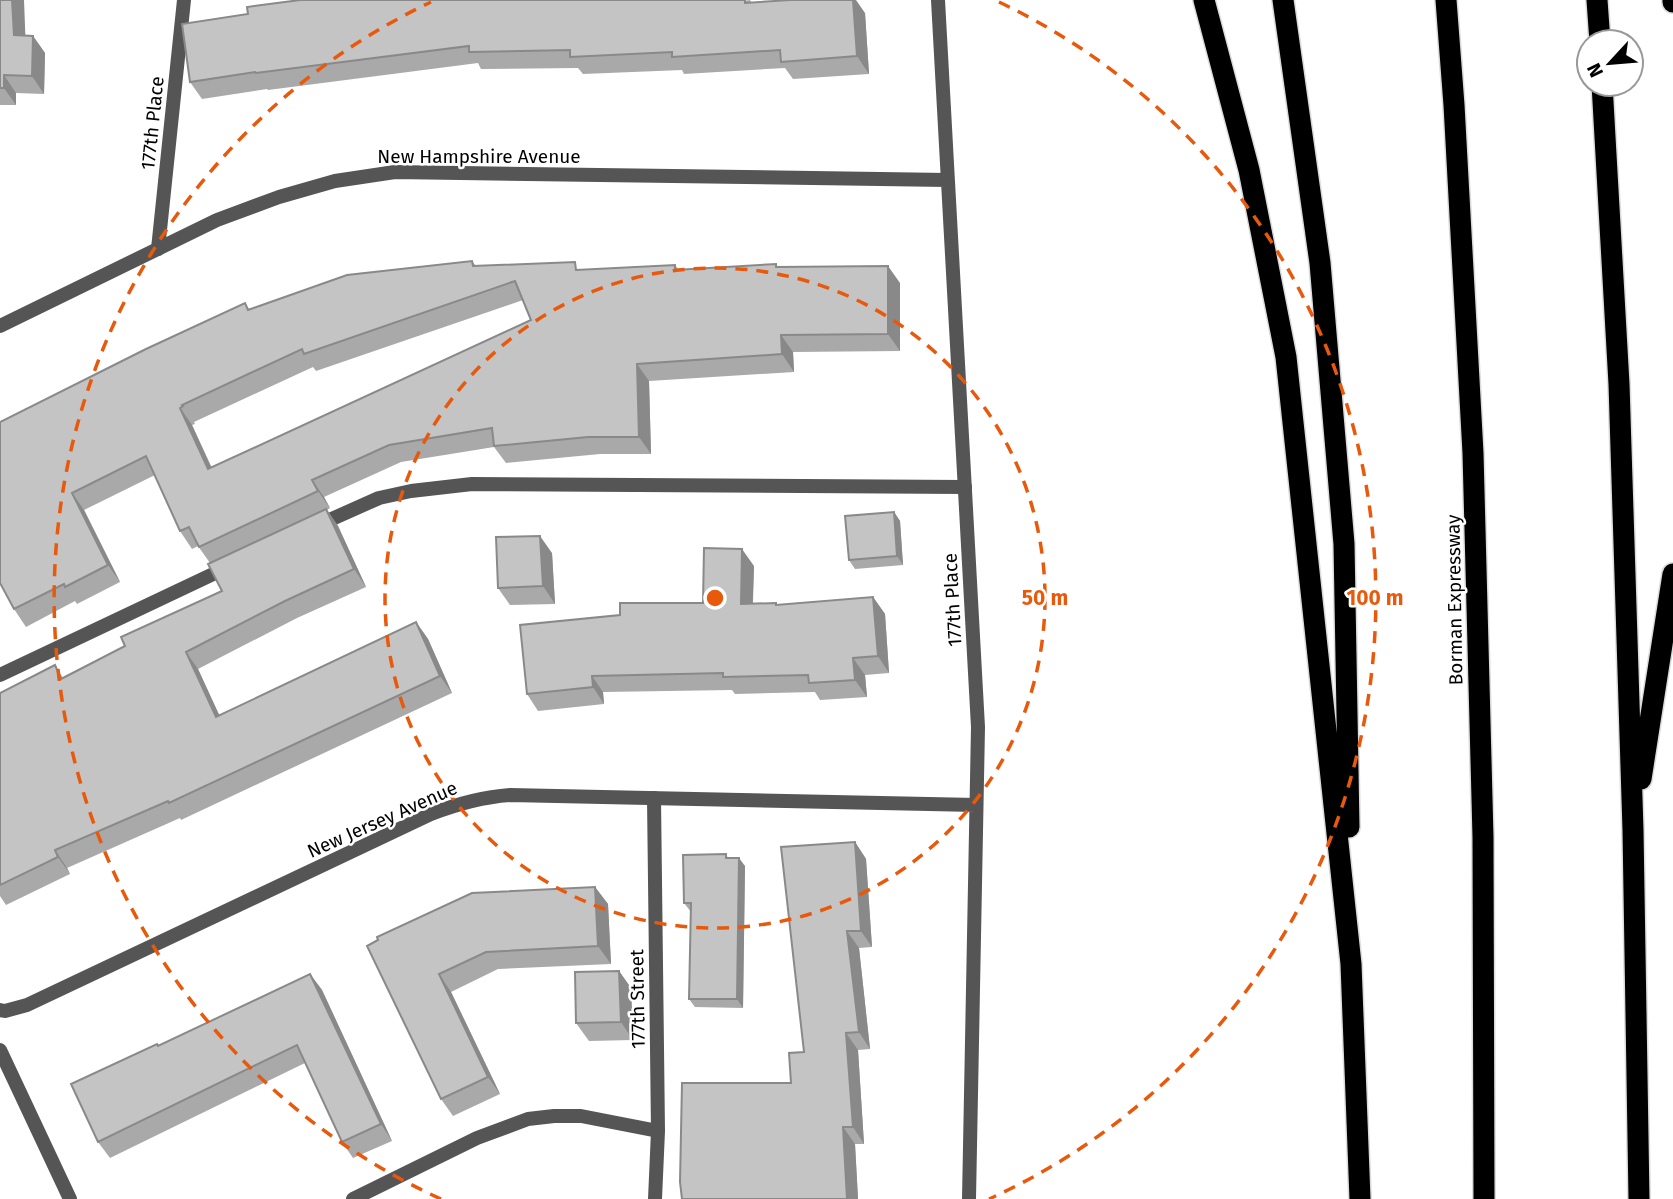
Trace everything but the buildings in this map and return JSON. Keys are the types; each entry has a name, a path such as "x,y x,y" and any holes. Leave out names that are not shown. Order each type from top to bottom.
{"highway":[{"path":"1204,0 1249,170 1286,356 1351,964"},
{"path":"1283,0 1320,263 1344,544 1351,964 1360,1199"},
{"name":"Borman Expressway","path":"1446,0 1473,453 1483,837 1484,1199"},
{"path":"1597,0 1599,28"},
{"path":"1603,98 1619,384 1633,830 1639,1199"},
{"path":"1633,830 1673,574"}],"street":[{"name":"177th Place","path":"158,249 184,0"},
{"name":"177th Place","path":"938,0 978,727 969,1199"},
{"name":"New Hampshire Avenue","path":"0,326 217,220 279,197 335,181 395,172 947,180"},
{"path":"306,530 379,498 411,491 472,484 965,487"},
{"path":"0,676 245,559"},
{"name":"New Jersey Avenue","path":"0,1010 27,1005 431,814 485,797 510,795 976,805"},
{"name":"177th Street","path":"654,798 658,1130 656,1199"},
{"path":"0,1051 70,1199"},
{"path":"353,1199 477,1138 527,1119 582,1116 658,1130"}]}
